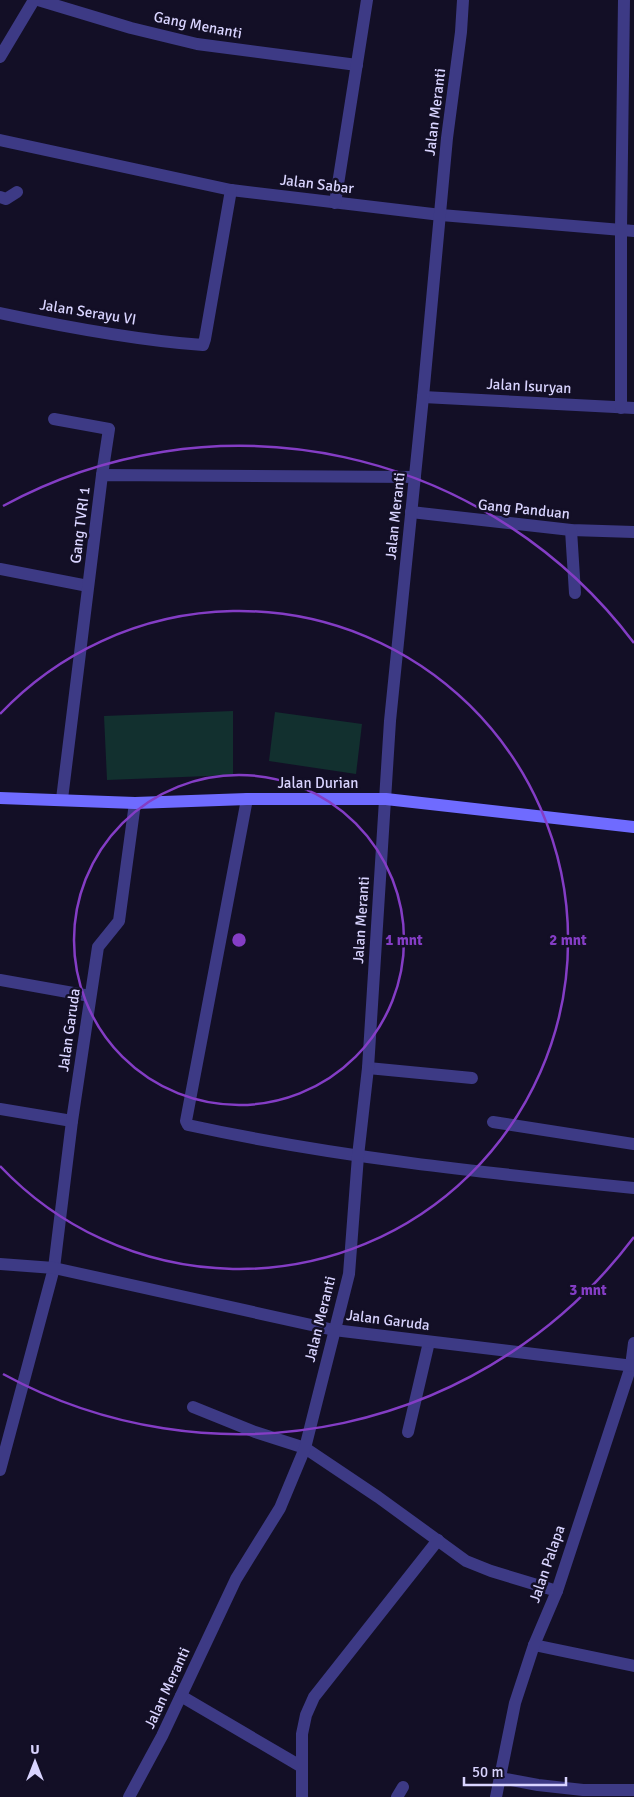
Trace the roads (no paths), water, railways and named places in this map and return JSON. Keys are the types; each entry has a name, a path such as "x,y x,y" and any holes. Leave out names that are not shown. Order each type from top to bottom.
{"main road":[{"name":"Jalan Durian","path":"0,798 136,803 247,798 386,799 634,828"}],"street":[{"path":"0,57 36,0"},
{"name":"Gang Menanti","path":"36,0 131,28 198,44 357,64"},
{"path":"335,203 367,0"},
{"name":"Jalan Meranti","path":"129,1797 162,1736 236,1579 280,1508 305,1448 349,1274 358,1156 368,1068 390,720 441,215 447,138 461,32 463,0"},
{"path":"620,408 624,0"},
{"name":"Jalan Sabar","path":"0,140 231,190 441,215 634,231"},
{"name":"Jalan Serayu VI","path":"0,313 47,323 202,345 205,340 231,190"},
{"path":"0,197 6,199 17,192"},
{"name":"Jalan Isuryan","path":"423,397 634,408"},
{"path":"54,419 109,429 102,474"},
{"name":"Gang TVRI 1","path":"62,800 102,474 415,477"},
{"name":"Gang Panduan","path":"411,512 571,530 634,532"},
{"path":"571,530 575,593"},
{"path":"0,569 88,586"},
{"path":"247,798 186,1121 188,1125 358,1156 634,1188"},
{"name":"Jalan Garuda","path":"0,1470 54,1268 72,1122 98,947 119,921 136,803"},
{"path":"0,980 90,996"},
{"path":"368,1068 472,1078"},
{"path":"0,1109 72,1122"},
{"path":"493,1122 634,1144"},
{"name":"Jalan Garuda","path":"0,1264 54,1268 334,1330 632,1366"},
{"path":"408,1432 429,1342"},
{"name":"Jalan Palapa","path":"496,1797 515,1703 534,1645 557,1590 632,1366 634,1343"},
{"path":"193,1407 255,1432 305,1448 466,1560 491,1571 557,1590"},
{"path":"302,1797 304,1725 314,1696 438,1540"},
{"path":"534,1645 634,1666"},
{"path":"181,1696 302,1768"},
{"path":"500,1778 582,1790 634,1790"}]}
